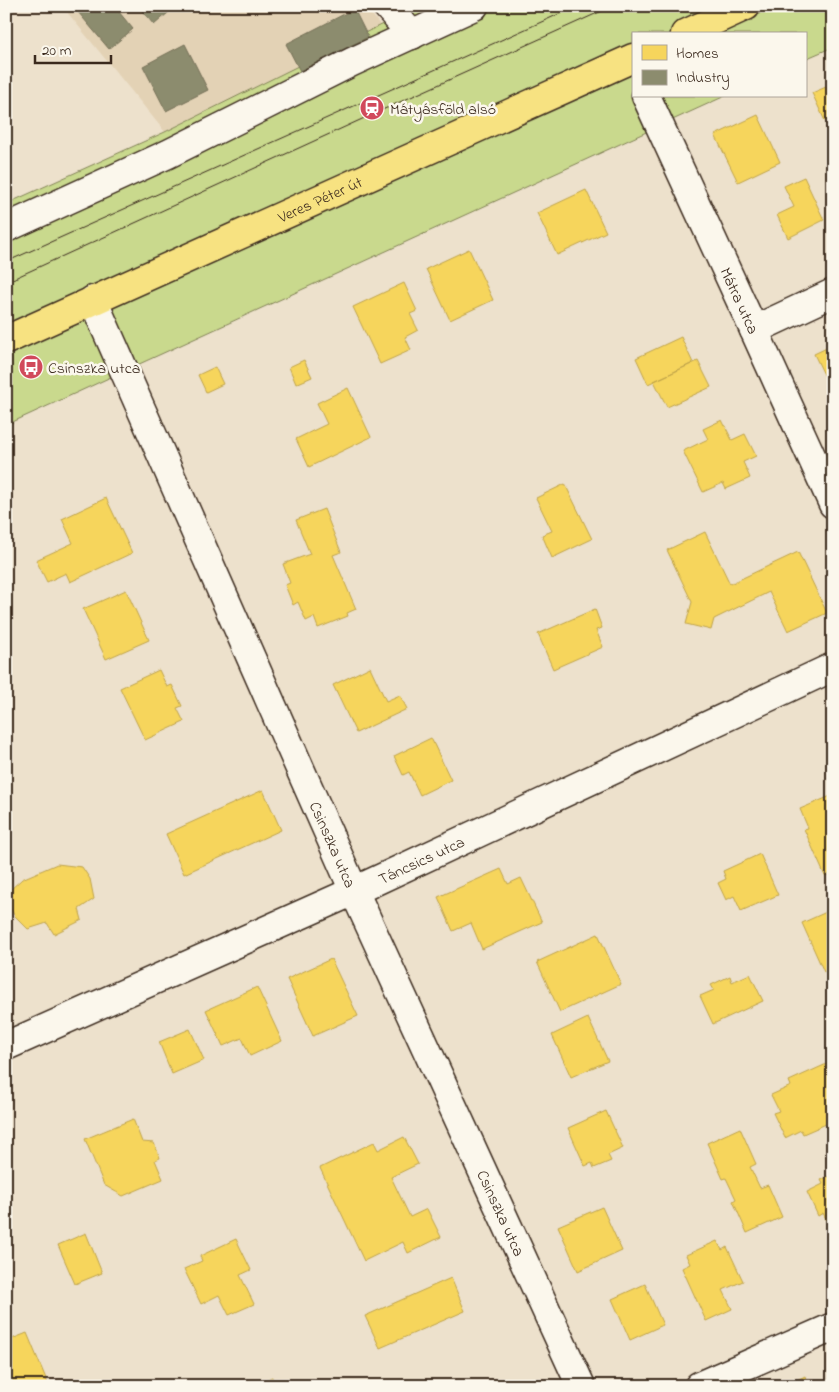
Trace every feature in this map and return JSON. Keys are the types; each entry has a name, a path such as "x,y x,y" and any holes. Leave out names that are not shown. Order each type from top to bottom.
{"main road":[{"path":"689,32 746,6"},
{"name":"Veres Péter út","path":"6,340 631,62"}],"street":[{"path":"386,6 412,35"},
{"path":"6,228 168,154 352,62 474,6"},
{"name":"Mátra utca","path":"647,98 833,504"},
{"path":"754,330 833,293"},
{"name":"Csinszka utca","path":"93,300 354,891 581,1386"},
{"name":"Táncsics utca","path":"6,1046 354,891 833,667"},
{"path":"699,1386 833,1327"}],"shaded area":[{"path":"62,6 365,6 380,25 165,132"}],"green space":[{"path":"419,6 833,6 833,47 806,59 806,32 632,32 632,98 721,98 6,425 6,204 165,132"}],"building: Homes":[{"path":"833,84 833,118 825,121 812,93"},
{"path":"758,115 780,162 738,182 715,135"},
{"path":"804,177 824,220 788,238 777,215 794,207 784,186"},
{"path":"586,190 606,232 557,255 537,213"},
{"path":"469,249 493,300 450,320 426,269"},
{"path":"404,283 417,311 410,314 418,330 405,337 411,350 380,364 353,307"},
{"path":"681,337 693,363 648,384 636,358"},
{"path":"833,345 833,393 814,354"},
{"path":"304,360 312,377 296,384 289,367"},
{"path":"698,361 711,387 667,407 654,381"},
{"path":"215,367 223,384 206,392 198,375"},
{"path":"348,388 371,437 309,467 296,439 327,424 317,403"},
{"path":"722,420 732,440 745,434 756,456 743,462 750,478 726,489 723,483 703,492 683,451 708,439 703,429"},
{"path":"565,484 592,539 552,558 542,535 552,531 536,498"},
{"path":"106,498 132,553 70,582 66,573 47,582 36,560 73,543 62,519"},
{"path":"324,509 341,552 333,555 356,609 347,613 348,616 318,628 314,617 306,621 298,602 293,605 285,585 290,583 283,564 310,554 296,520"},
{"path":"705,532 730,584 798,552 827,613 788,631 769,592 714,619 711,630 686,624 692,602 667,550"},
{"path":"126,590 149,640 106,659 83,609"},
{"path":"595,609 602,628 596,630 603,647 553,669 538,634"},
{"path":"370,667 386,701 400,695 407,709 356,733 333,685"},
{"path":"159,670 167,687 172,685 182,706 177,708 184,722 145,740 120,688"},
{"path":"431,738 451,780 420,795 409,772 403,775 394,756"},
{"path":"263,790 281,830 184,874 166,834"},
{"path":"833,795 833,872 825,876 804,829 808,828 800,809"},
{"path":"760,854 778,895 741,911 734,896 726,900 718,883 726,879 723,871"},
{"path":"57,864 82,867 90,879 94,899 79,909 82,920 54,934 47,923 28,929 14,915 8,904 10,890 22,879"},
{"path":"501,869 508,884 521,878 542,922 482,949 471,923 453,931 438,897"},
{"path":"833,909 833,968 824,972 802,923"},
{"path":"598,934 621,984 560,1012 537,962"},
{"path":"331,959 358,1016 313,1036 287,979"},
{"path":"750,974 763,1001 713,1024 700,996 714,990 711,985 730,976 732,982"},
{"path":"257,987 282,1041 250,1056 242,1038 223,1046 206,1010"},
{"path":"588,1018 608,1061 571,1077 552,1035"},
{"path":"190,1029 204,1060 172,1074 159,1042"},
{"path":"831,1062 833,1066 833,1092 830,1093 833,1099 833,1121 803,1134 801,1130 785,1138 773,1113 779,1111 771,1095 791,1086 789,1081"},
{"path":"606,1111 623,1148 608,1155 611,1161 594,1168 592,1163 585,1166 568,1128"},
{"path":"133,1119 142,1142 154,1143 160,1158 155,1160 163,1179 123,1196 104,1185 85,1139"},
{"path":"740,1128 756,1164 750,1167 760,1188 768,1185 782,1217 747,1233 733,1201 736,1199 726,1178 723,1179 707,1143"},
{"path":"404,1137 418,1164 391,1177 410,1217 427,1209 441,1237 408,1253 403,1242 364,1261 320,1168 374,1142 378,1150"},
{"path":"833,1174 833,1228 831,1229 823,1213 818,1216 807,1192 823,1184 821,1180"},
{"path":"602,1207 622,1251 578,1271 558,1226"},
{"path":"86,1233 102,1273 75,1284 58,1245"},
{"path":"236,1239 251,1270 240,1275 254,1304 229,1315 219,1295 201,1304 184,1269 202,1261 200,1256"},
{"path":"717,1241 722,1250 727,1247 743,1281 723,1290 732,1309 706,1321 682,1268 690,1264 686,1255"},
{"path":"451,1278 465,1311 380,1348 365,1316"},
{"path":"645,1284 663,1325 630,1340 612,1299"},
{"path":"27,1333 49,1386 6,1386 6,1339 11,1337 12,1339"},
{"path":"805,1376 809,1386 785,1386"},
{"path":"272,1377 276,1386 252,1386"}],"building: Industry":[{"path":"85,6 114,6 133,29 109,49 78,12"},
{"path":"138,6 176,6 154,25"},
{"path":"354,9 368,37 300,71 286,44"},
{"path":"185,44 208,90 166,111 143,66"}],"tram line":[{"path":"6,262 577,6"},
{"path":"6,282 613,6"}],"place":[{"name":"Mátyásföld alsó","path":"372,108"},
{"name":"Csinszka utca","path":"31,367"}]}
